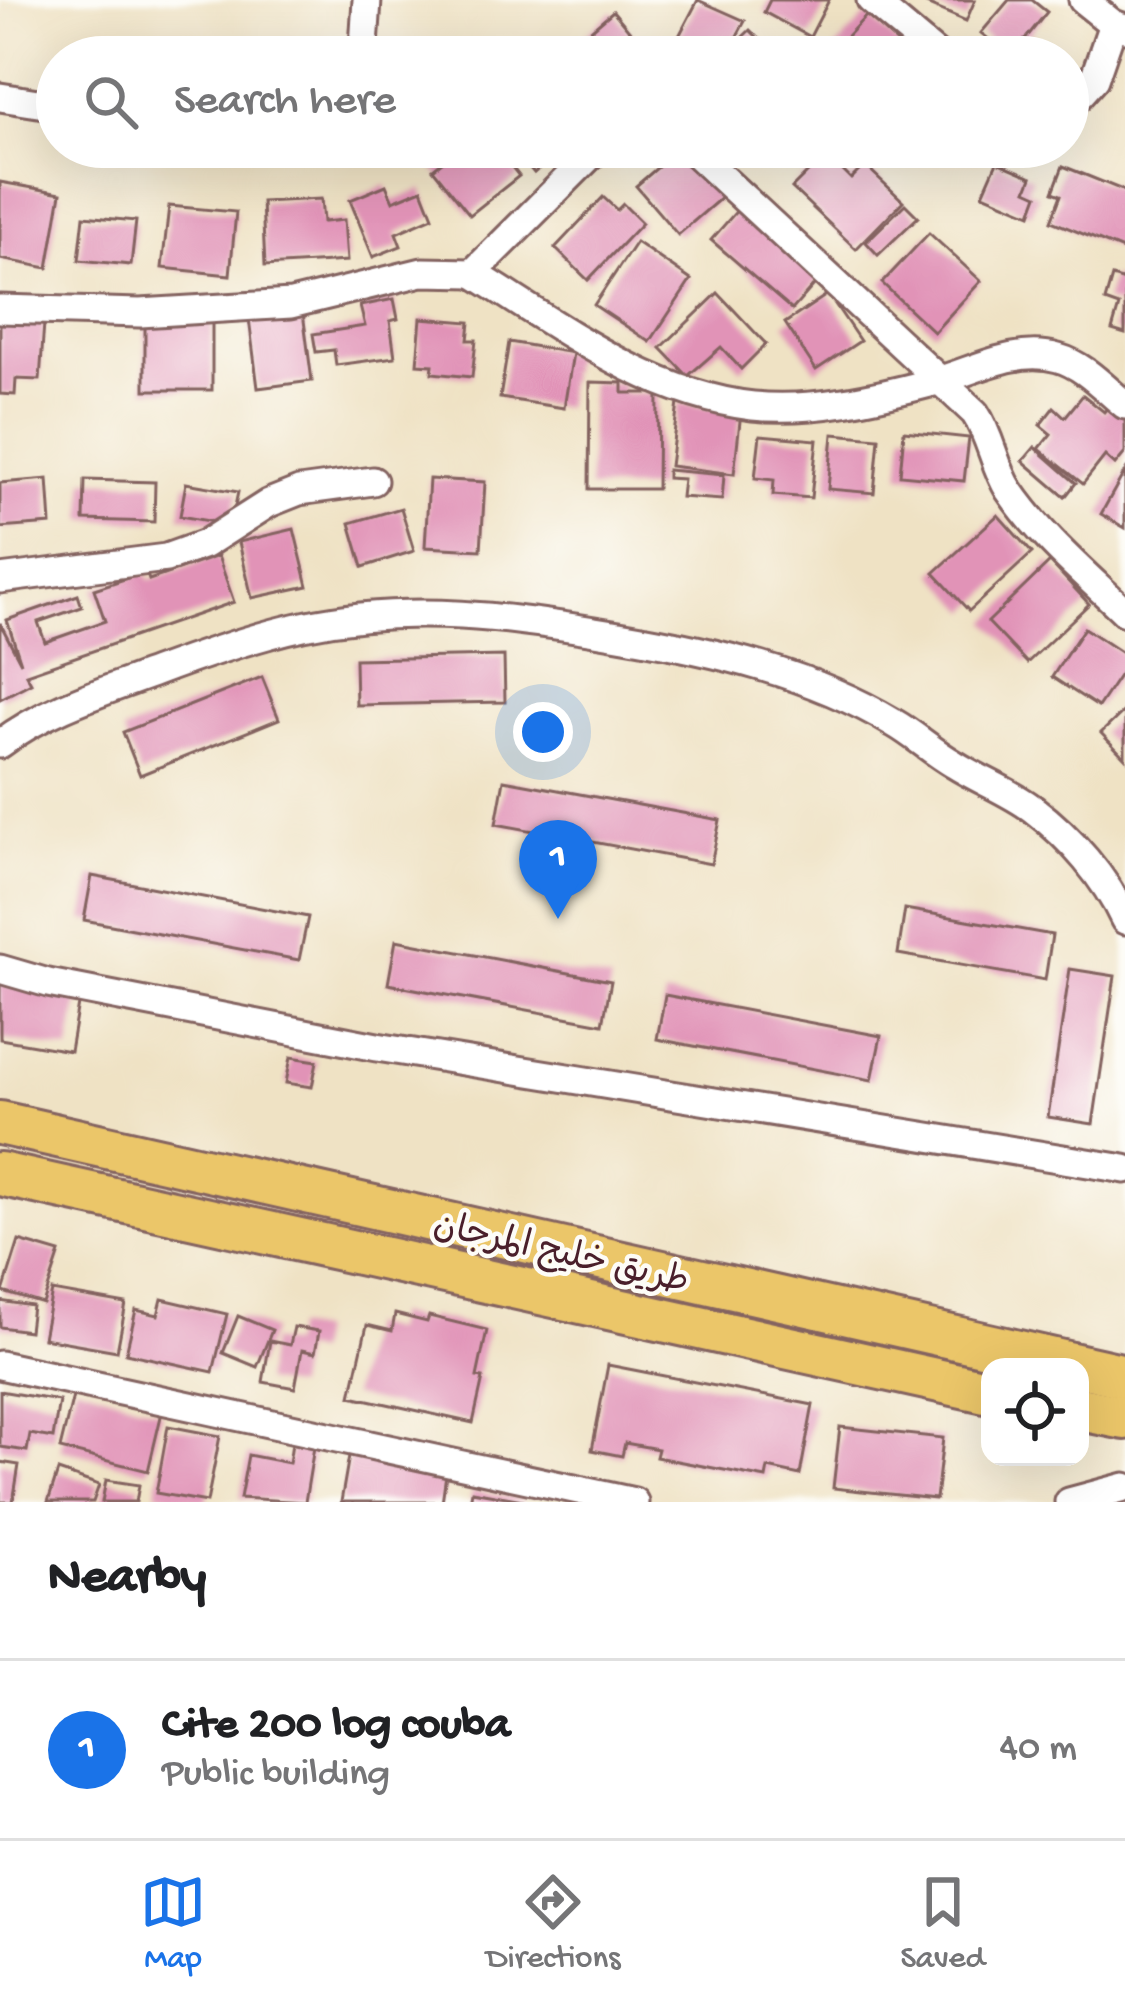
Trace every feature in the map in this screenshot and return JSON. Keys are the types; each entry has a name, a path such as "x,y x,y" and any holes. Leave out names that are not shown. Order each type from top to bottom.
{"main road":[{"name":"طريق خليج المرجان","path":"0,1123 1125,1376"},
{"name":"طريق خليج المرجان","path":"0,1174 981,1389"},
{"path":"1089,1411 1125,1418"}],"street":[{"path":"365,36 367,0"},
{"path":"871,0 914,36"},
{"path":"1083,0 1119,26 1089,85"},
{"path":"0,97 36,103"},
{"path":"472,273 577,168"},
{"path":"711,168 975,413 1006,485 1025,511 1125,612"},
{"path":"0,309 140,314 291,304 422,272 472,273 629,368 692,392 753,406 847,402 938,381 1005,359 1041,355 1076,365 1125,406"},
{"path":"0,579 166,557 205,544 268,503 299,491 373,481"},
{"path":"0,744 76,701 227,646 305,625 437,612 506,615 674,644 754,664 824,688 894,722 954,765 1032,808 1082,854 1125,920"},
{"path":"0,970 377,1047 1125,1167"},
{"path":"0,1365 634,1502"},
{"path":"1069,1502 1125,1487"}],"building":[{"path":"698,0 745,21 737,36 679,36"},
{"path":"770,0 829,0 811,36 764,12"},
{"path":"917,0 975,0 966,21"},
{"path":"1009,0 1032,0 1047,12 1028,36 981,33"},
{"path":"613,11 634,36 584,36"},
{"path":"867,15 890,36 847,36"},
{"path":"513,168 519,176 470,215 433,169"},
{"path":"657,168 697,168 722,197 678,235 636,186"},
{"path":"812,168 840,168 851,179 868,168 903,201 856,249 792,188"},
{"path":"994,168 1011,168 1032,177 1027,190 1038,195 1031,214 983,194"},
{"path":"1062,168 1125,191 1125,251 1051,221 1061,195 1053,192"},
{"path":"0,182 61,193 48,268 0,259"},
{"path":"386,185 393,201 422,189 433,217 396,233 401,246 373,257 350,200"},
{"path":"603,197 617,210 623,204 642,223 588,280 555,248"},
{"path":"321,199 323,222 344,220 347,261 265,266 262,202"},
{"path":"905,204 918,217 878,255 866,242"},
{"path":"169,206 236,212 230,275 162,268"},
{"path":"740,207 822,276 792,310 711,240"},
{"path":"84,216 136,221 131,265 79,260"},
{"path":"929,233 981,281 934,332 882,283"},
{"path":"636,242 691,280 650,342 594,305"},
{"path":"1112,277 1125,281 1125,334 1112,330 1119,306 1105,301"},
{"path":"718,293 766,344 741,369 721,347 688,376 661,348"},
{"path":"828,294 860,341 816,370 785,323"},
{"path":"394,299 398,319 390,321 395,357 336,365 334,350 316,352 313,334 365,326 360,306"},
{"path":"302,305 312,381 258,388 248,311"},
{"path":"421,318 470,322 468,340 476,340 472,377 432,373 433,365 417,364"},
{"path":"0,320 44,323 40,380 16,379 15,395 0,394"},
{"path":"145,321 212,322 212,390 145,390"},
{"path":"509,342 573,353 564,408 500,398"},
{"path":"590,382 623,383 623,393 658,393 657,489 589,489"},
{"path":"1083,395 1104,412 1113,401 1125,410 1125,453 1115,465 1105,456 1083,484 1039,449 1051,434 1040,425 1054,407 1065,417"},
{"path":"678,403 741,412 734,474 670,466"},
{"path":"904,431 969,438 964,481 900,475"},
{"path":"833,434 879,438 874,493 828,489"},
{"path":"760,435 817,440 811,498 773,495 774,480 755,478"},
{"path":"1035,447 1076,483 1065,497 1023,461"},
{"path":"667,470 724,475 722,500 681,497 683,479 667,478"},
{"path":"1125,471 1125,528 1101,514"},
{"path":"48,479 51,524 0,528 0,483"},
{"path":"429,479 485,482 481,550 425,547"},
{"path":"85,480 155,482 154,522 84,520"},
{"path":"186,483 238,492 231,525 180,516"},
{"path":"401,508 414,551 363,567 350,523"},
{"path":"998,515 1032,553 969,611 934,573"},
{"path":"294,529 308,586 252,598 239,542"},
{"path":"218,556 234,602 26,674 31,683 0,699 0,623 21,663 7,620 78,595 82,607 38,622 45,642 105,621 94,589 146,572 149,580"},
{"path":"1050,562 1089,604 1027,663 988,622"},
{"path":"1084,628 1125,655 1125,667 1098,707 1052,677"},
{"path":"504,656 505,702 356,705 355,659"},
{"path":"262,677 279,719 140,775 123,732"},
{"path":"1125,710 1125,758 1101,733"},
{"path":"504,780 720,820 711,864 496,824"},
{"path":"92,876 308,917 299,960 84,920"},
{"path":"905,909 1052,935 1045,980 898,954"},
{"path":"396,940 611,981 603,1024 388,984"},
{"path":"1070,969 1115,976 1093,1124 1048,1117"},
{"path":"0,984 79,998 70,1051 0,1039"},
{"path":"665,995 881,1036 872,1080 657,1039"},
{"path":"291,1057 317,1061 312,1087 286,1083"},
{"path":"19,1241 60,1253 43,1304 3,1292"},
{"path":"52,1291 126,1304 117,1351 43,1338"},
{"path":"162,1299 227,1314 213,1372 126,1353 136,1310 158,1315"},
{"path":"0,1301 32,1306 29,1331 0,1327"},
{"path":"395,1314 427,1322 429,1316 487,1330 473,1423 351,1396 367,1325 392,1331"},
{"path":"238,1316 272,1330 257,1367 223,1353"},
{"path":"294,1327 319,1331 315,1353 302,1350 295,1388 263,1382 270,1341 290,1345"},
{"path":"608,1365 813,1405 800,1475 768,1468 766,1478 656,1457 658,1449 625,1443 622,1456 592,1450"},
{"path":"76,1384 162,1412 148,1471 60,1449"},
{"path":"0,1391 59,1401 53,1438 30,1434 27,1451 0,1447"},
{"path":"168,1426 220,1436 207,1502 156,1493"},
{"path":"840,1427 943,1438 936,1499 833,1488"},
{"path":"292,1443 314,1447 305,1502 240,1498 248,1455 289,1463"},
{"path":"351,1444 448,1460 442,1502 341,1502"},
{"path":"0,1462 19,1465 13,1502 0,1502"},
{"path":"58,1471 99,1485 93,1502 48,1502"},
{"path":"106,1480 139,1485 136,1502 102,1502"},
{"path":"472,1491 523,1500 523,1502 470,1502"}],"place":[{"name":"Cite 200 log couba","path":"558,919"}]}
